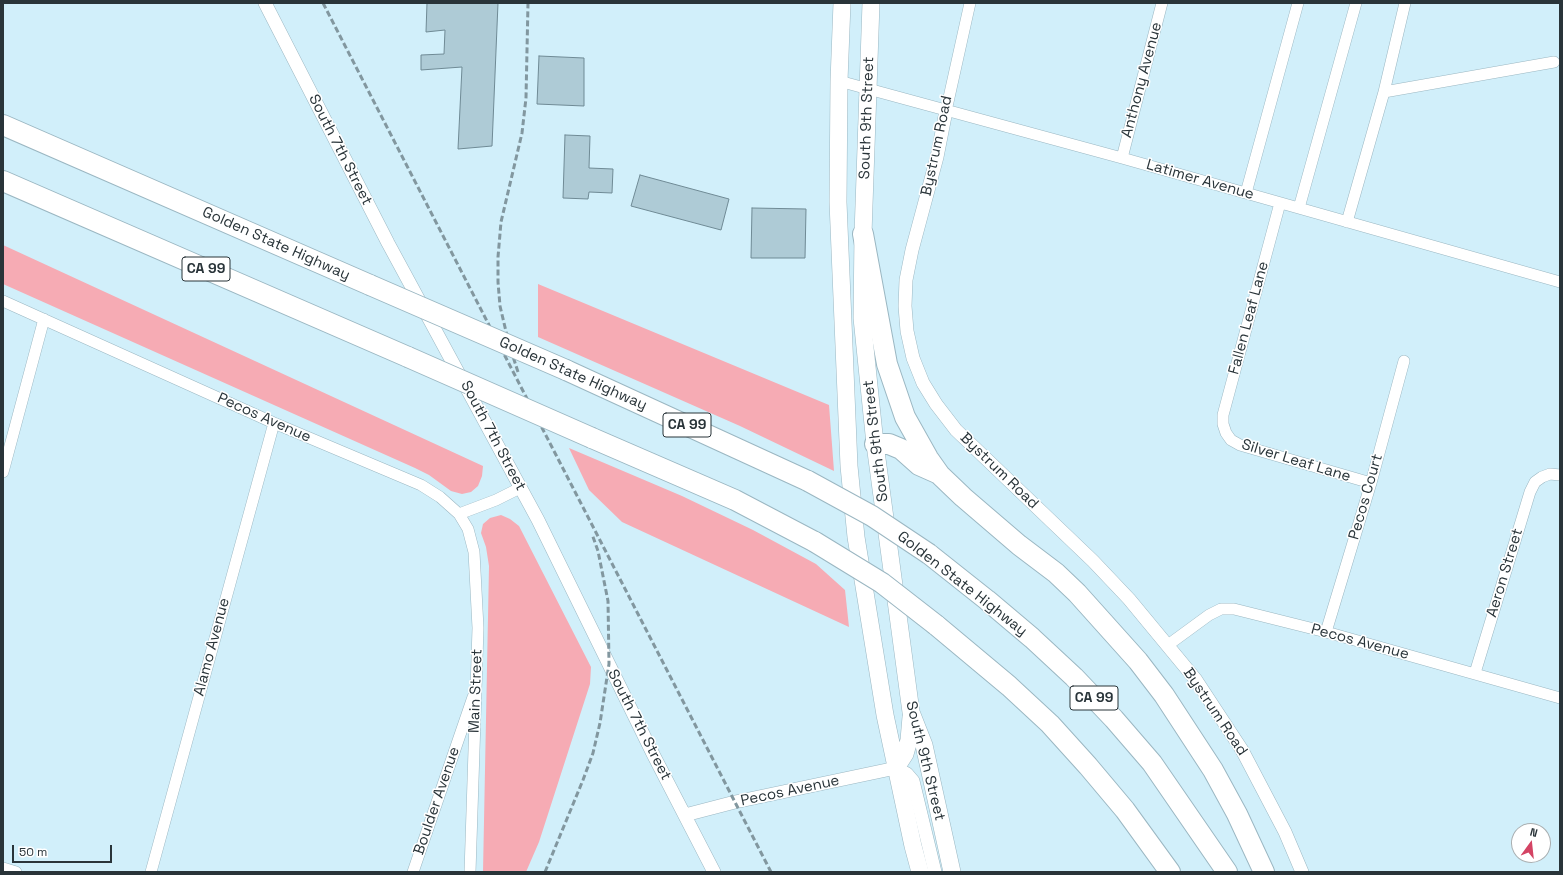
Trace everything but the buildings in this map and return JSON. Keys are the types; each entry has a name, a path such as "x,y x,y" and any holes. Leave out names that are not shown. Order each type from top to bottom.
{"highway":[{"name":"Golden State Highway","path":"3,125 566,370 808,481 872,516 929,554 987,600 1032,638 1074,677 1114,719 1152,763 1227,872"},
{"name":"CA 99","path":"3,181 735,500 815,542 882,583 936,625 1009,686 1050,724 1125,810 1170,872"},
{"path":"863,234 886,364 905,417 928,458 940,475 963,497 1056,573 1072,588 1138,661 1164,695 1213,770 1237,814 1264,872"},
{"path":"875,444 889,444 900,449 919,465 940,475"}],"main road":[{"name":"South 9th Street","path":"842,3 839,81 838,202 849,466 856,537 885,715 920,872"},
{"name":"South 9th Street","path":"871,3 863,234 862,318 875,444 911,712 924,745 952,872"},
{"path":"849,466 855,455 864,448 875,444"},
{"path":"896,768 905,754 909,740 911,712"}],"street":[{"name":"South 7th Street","path":"265,3 388,243 538,520 714,872"},
{"name":"Bystrum Road","path":"970,3 937,157 912,250 906,280 905,306 907,331 913,358 923,383 936,404 956,430 1093,561 1129,599 1196,680 1242,750 1285,832 1302,872"},
{"name":"Anthony Avenue","path":"1122,158 1162,3"},
{"path":"1246,193 1298,3"},
{"path":"1299,208 1356,3"},
{"path":"1347,222 1384,92 1405,3"},
{"path":"1384,92 1554,62"},
{"name":"Latimer Avenue","path":"839,81 1122,158 1560,282"},
{"name":"Fallen Leaf Lane","path":"1226,433 1223,424 1223,415 1280,203"},
{"name":"Pecos Avenue","path":"3,301 274,423 421,485 440,497 459,514"},
{"path":"3,472 44,319"},
{"name":"Pecos Court","path":"1326,632 1371,483 1404,361"},
{"name":"Alamo Avenue","path":"150,872 274,423"},
{"name":"Silver Leaf Lane","path":"1226,433 1231,440 1240,445 1371,483"},
{"name":"Aeron Street","path":"1475,673 1530,492 1535,482 1542,477 1550,474 1560,474"},
{"path":"459,514 496,500 520,488"},
{"name":"Main Street","path":"459,514 468,529 474,552 478,628 470,872"},
{"name":"Pecos Avenue","path":"1168,645 1203,619 1221,609 1234,609 1326,632 1560,698"},
{"name":"Boulder Avenue","path":"413,872 477,686"},
{"path":"896,768 907,774 913,781 935,872"},
{"name":"Pecos Avenue","path":"685,815 735,802 896,768"},
{"path":"3,868 16,872"}],"shaded area":[{"path":"3,245 483,466 482,476 478,486 471,492 462,494 451,491 429,475 415,468 3,284"},
{"path":"538,284 829,405 834,471 740,426 538,337"},
{"path":"569,448 682,496 753,530 816,564 845,590 849,627 622,522 589,490"},
{"path":"501,515 510,519 519,526 591,667 590,684 539,842 526,872 483,872 489,566 486,547 481,533 483,524 490,518"}],"railway":[{"path":"323,3 771,872"},
{"path":"518,372 509,344 500,306 498,257 501,222 522,133 526,98 528,3"},
{"path":"545,872 593,753 600,723 609,664 608,601 598,551 592,534"}]}
